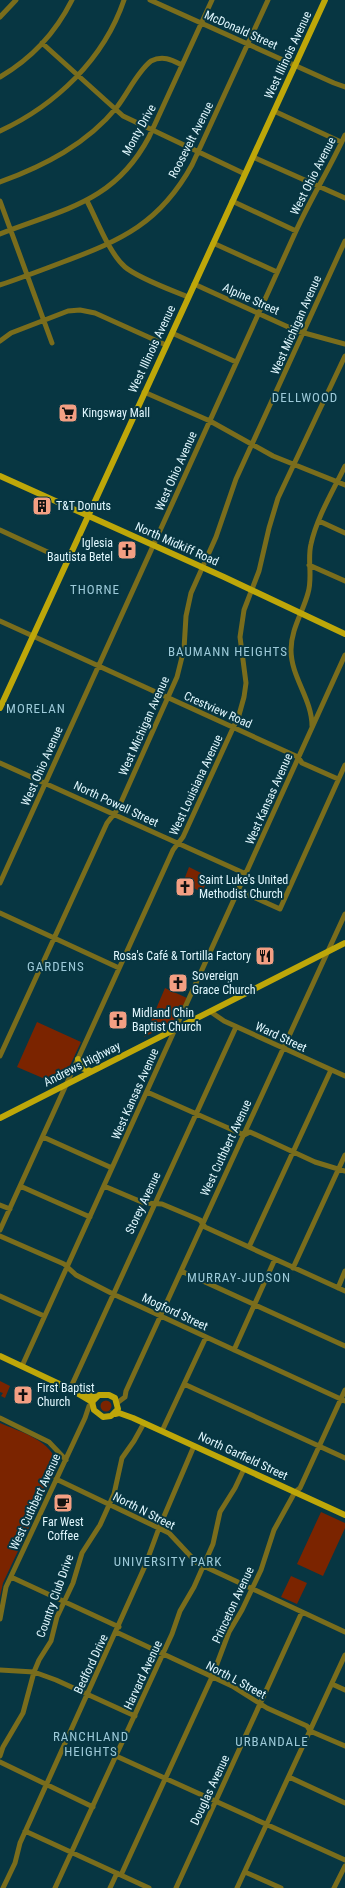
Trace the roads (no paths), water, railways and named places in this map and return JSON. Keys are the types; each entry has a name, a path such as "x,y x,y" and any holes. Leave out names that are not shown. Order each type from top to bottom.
{"main road":[{"name":"West Illinois Avenue","path":"0,708 325,0"},
{"name":"North Midkiff Road","path":"0,476 252,590 345,634"},
{"name":"Andrews Highway","path":"0,1118 345,943"},
{"path":"78,1059 81,1068 91,1071"},
{"path":"0,1356 70,1389 82,1394 97,1397"},
{"path":"82,1394 92,1403 94,1410 104,1417 119,1413 133,1418"},
{"path":"92,1403 102,1394 109,1395 133,1418"},
{"path":"114,1414 117,1403"},
{"name":"North Garfield Street","path":"133,1418 345,1515"}],"street":[{"path":"0,17 16,0"},
{"path":"0,77 23,62 42,43 56,26 72,0"},
{"path":"0,131 44,106 77,76 103,43 124,0"},
{"name":"McDonald Street","path":"150,0 345,87"},
{"name":"Monty Drive","path":"0,234 87,201 110,186 126,172 139,154 152,131 212,0"},
{"name":"Roosevelt Avenue","path":"0,286 110,244 134,230 161,208 181,184 198,152 268,0"},
{"path":"42,43 123,116 245,174"},
{"path":"0,182 56,158 86,137 115,109 151,60 159,57 182,65"},
{"path":"274,111 341,142"},
{"name":"West Ohio Avenue","path":"0,883 277,272 318,186 328,172 345,135"},
{"path":"253,157 345,198"},
{"path":"0,201 52,343"},
{"path":"87,201 118,260 128,269 188,298"},
{"path":"232,202 296,231"},
{"name":"West Michigan Avenue","path":"0,1056 107,824 118,809 177,677 182,660 188,605 236,479 345,241"},
{"path":"213,243 277,272"},
{"name":"Alpine Street","path":"194,284 304,333 345,344"},
{"path":"0,341 10,333 74,310 92,311 166,345"},
{"path":"172,333 236,362"},
{"name":"West Louisiana Avenue","path":"0,1230 173,850 179,844 242,706 245,689 245,674 240,645 240,626 245,605 261,565 272,515 294,464 345,356"},
{"path":"144,392 210,421 273,456 345,485"},
{"path":"312,729 309,707 295,673 291,655 293,634 309,589 311,544 319,521 345,466"},
{"path":"319,521 345,533"},
{"path":"0,530 67,561"},
{"path":"309,565 345,581"},
{"name":"Crestview Road","path":"0,621 298,758 302,763 338,779"},
{"name":"West Kansas Avenue","path":"22,1366 345,655"},
{"name":"North Powell Street","path":"0,763 246,874"},
{"path":"238,890 280,909 345,765"},
{"path":"0,913 120,968"},
{"name":"West Cuthbert Avenue","path":"117,1403 125,1397 126,1391 160,1316 345,914"},
{"name":"Ward Street","path":"211,1012 236,1027 345,1076"},
{"name":"Storey Avenue","path":"70,1389 236,1027"},
{"path":"249,1247 331,1070"},
{"path":"147,1092 244,1135 250,1132 293,1152 338,1170 345,1171"},
{"path":"43,1137 112,1168"},
{"path":"293,1268 345,1155"},
{"path":"20,1186 90,1218"},
{"path":"104,1186 144,1202 162,1204 200,1220 205,1227 345,1291"},
{"path":"0,1205 10,1209"},
{"name":"Mogford Street","path":"0,1236 67,1267 76,1275 113,1294 343,1400"},
{"path":"234,1350 275,1260"},
{"path":"181,1271 345,1346"},
{"path":"338,1288 345,1271"},
{"path":"0,1296 44,1316"},
{"path":"162,1431 206,1337"},
{"path":"184,1384 345,1458"},
{"name":"Princeton Avenue","path":"110,1888 119,1874 166,1778 212,1677 229,1632 261,1570 274,1528 295,1492 300,1488 319,1446 343,1400 345,1390"},
{"name":"West Cuthbert Avenue","path":"0,1616 6,1587 66,1460 89,1406 92,1403"},
{"name":"West Cuthbert Avenue","path":"85,1418 94,1410"},
{"path":"0,1418 49,1442 66,1460"},
{"name":"Country Club Drive","path":"0,1756 23,1713 34,1672 39,1660 51,1641 57,1617 73,1583 82,1553 100,1525 110,1504 118,1483 122,1458 144,1423"},
{"name":"Bedford Drive","path":"3,1888 15,1863 25,1831 118,1629 194,1446"},
{"name":"Harvard Avenue","path":"55,1888 163,1654 180,1610 204,1566 213,1544 220,1512 235,1488 244,1469"},
{"name":"North N Street","path":"56,1479 169,1533 192,1558 204,1566 345,1632"},
{"name":"North L Street","path":"11,1577 64,1601 163,1654 232,1686 261,1704 307,1726 310,1730 345,1746"},
{"name":"Douglas Avenue","path":"176,1888 302,1612"},
{"path":"237,1888 345,1655"},
{"path":"0,1670 34,1672 135,1716"},
{"path":"332,1684 345,1690"},
{"path":"116,1756 345,1860"},
{"path":"0,1762 93,1808"},
{"path":"289,1777 345,1803"},
{"path":"25,1831 149,1888"},
{"path":"334,1888 345,1866"},
{"path":"245,1872 281,1888"}],"place":[{"name":"Kingsway Mall","path":"68,413"},
{"name":"T&T Donuts","path":"42,506"},
{"name":"Iglesia Bautista Betel","path":"127,550"},
{"name":"Saint Luke's United Methodist Church","path":"185,887"},
{"name":"Rosa's Café & Tortilla Factory","path":"265,956"},
{"name":"Sovereign Grace Church","path":"178,983"},
{"name":"Midland Chin Baptist Church","path":"118,1020"},
{"name":"First Baptist Church","path":"23,1395"},
{"name":"Far West Coffee","path":"63,1503"}],"district":[{"name":"DELLWOOD","path":"305,397"},
{"name":"THORNE","path":"95,589"},
{"name":"BAUMANN HEIGHTS","path":"228,651"},
{"name":"MORELAN","path":"36,708"},
{"name":"GARDENS","path":"56,966"},
{"name":"MURRAY-JUDSON","path":"239,1277"},
{"name":"UNIVERSITY PARK","path":"168,1561"},
{"name":"URBANDALE","path":"272,1741"},
{"name":"RANCHLAND HEIGHTS","path":"91,1744"}]}
